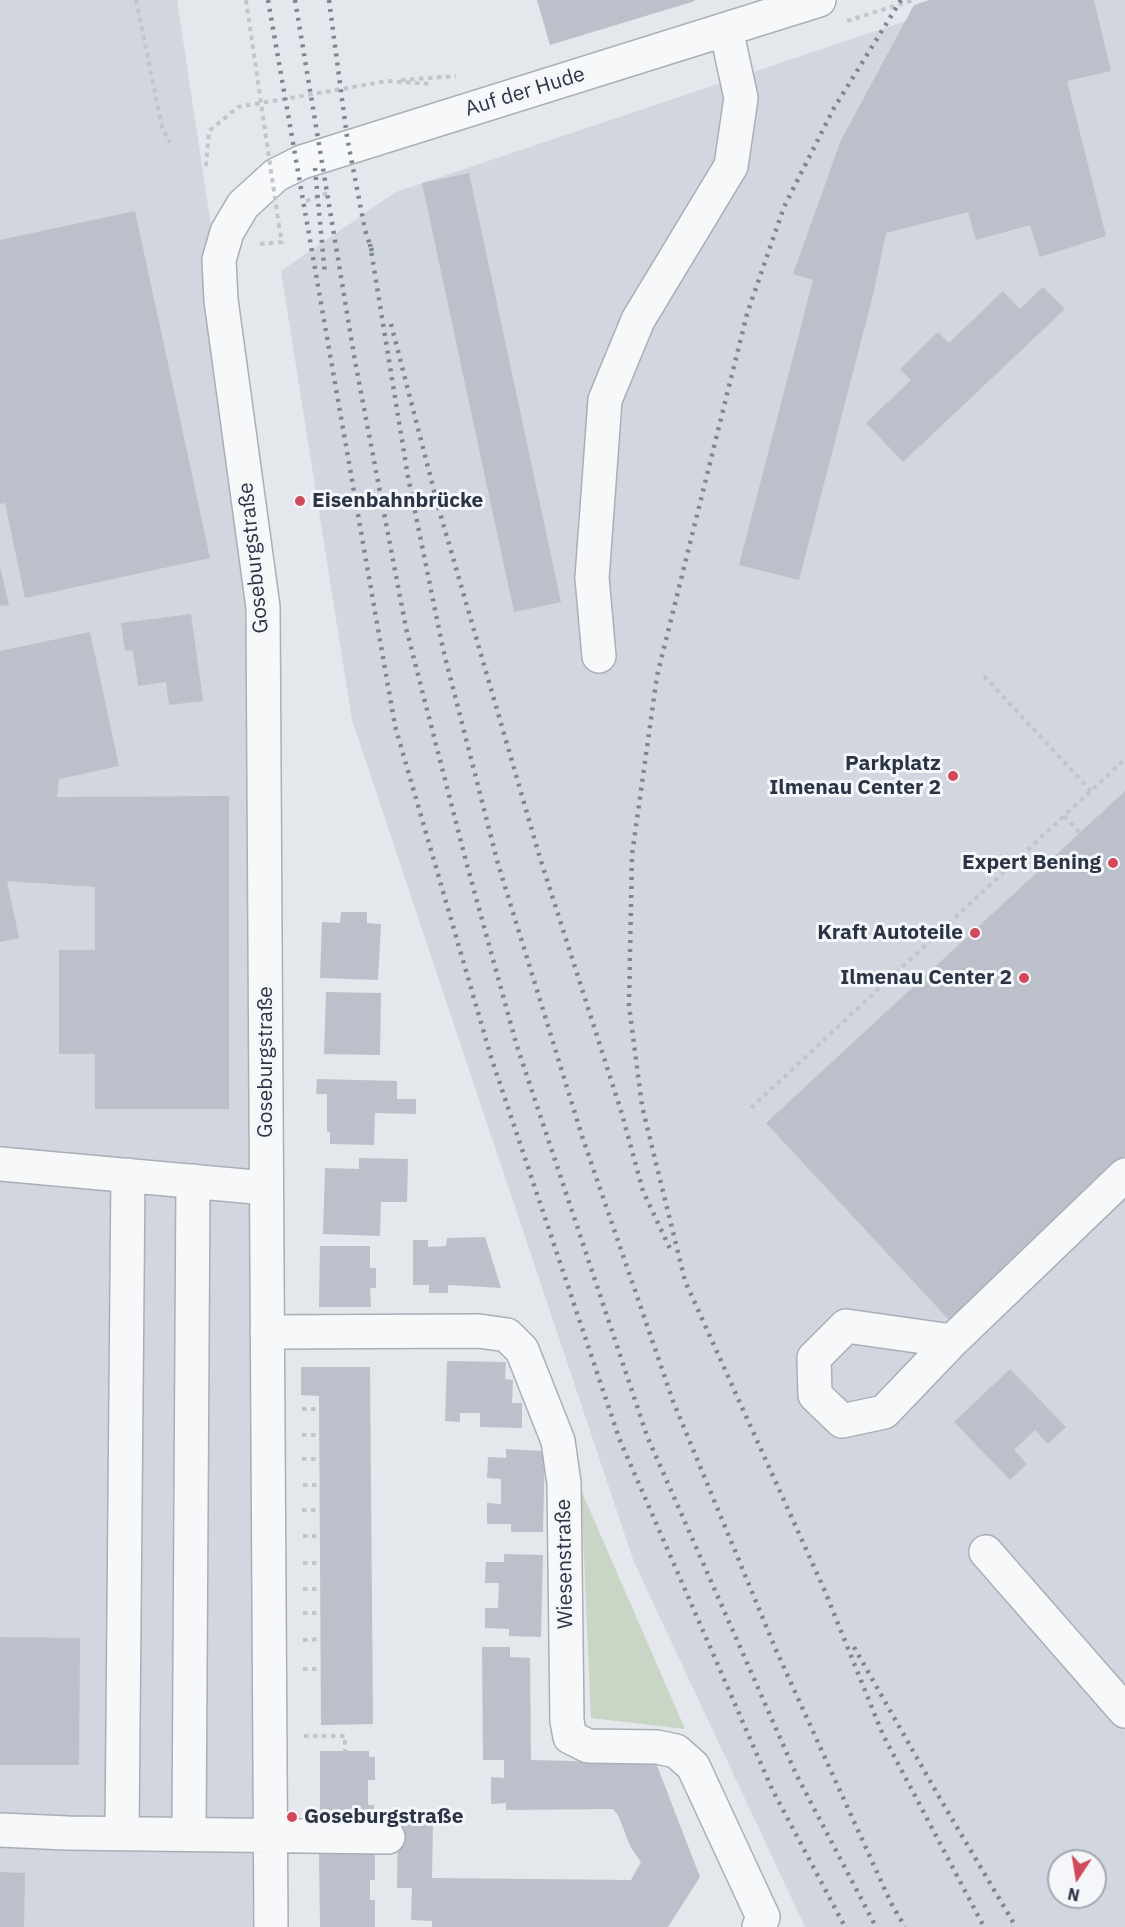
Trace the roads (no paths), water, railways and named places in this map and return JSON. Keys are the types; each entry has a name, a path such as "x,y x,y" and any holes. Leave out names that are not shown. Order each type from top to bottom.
{"street":[{"name":"Auf der Hude","path":"243,205 276,175 302,162 819,0"},
{"path":"599,656 592,578 605,400 638,320 731,166 741,99 726,29"},
{"name":"Goseburgstraße","path":"243,205 227,232 219,260 221,300 263,607 271,1927"},
{"path":"0,1164 266,1188"},
{"path":"122,1833 128,1175"},
{"path":"952,1341 1125,1175"},
{"path":"189,1834 193,1181"},
{"name":"Wiesenstraße","path":"267,1332 479,1331 507,1335 522,1350 558,1441 564,1483 567,1721 570,1737 588,1746 657,1747 676,1751 693,1766 763,1917 759,1927"},
{"path":"986,1552 1125,1712"},
{"path":"0,1830 388,1837"}],"railway":[{"path":"268,0 395,726 491,1057 619,1438 772,1789 845,1927"},
{"path":"295,0 355,361 406,628 516,1043 647,1436 796,1774 876,1927"},
{"path":"329,0 347,137 365,230 372,251"},
{"path":"901,0 834,108 784,207 747,314 657,676 632,855 629,1005 642,1106 685,1281 824,1589 883,1735 984,1927"},
{"path":"315,168 325,275"},
{"path":"370,244 408,477 443,649 498,864 582,1136 673,1401 776,1650 891,1903 905,1927"},
{"path":"391,324 438,506 540,858 622,1114 643,1191 671,1251"},
{"path":"854,1647 1016,1927"}],"place":[{"name":"Eisenbahnbrücke","path":"300,501"},
{"name":"Parkplatz Ilmenau Center 2","path":"953,776"},
{"name":"Expert Bening","path":"1113,863"},
{"name":"Kraft Autoteile","path":"975,933"},
{"name":"Ilmenau Center 2","path":"1024,978"},
{"name":"Goseburgstraße","path":"292,1817"}]}
